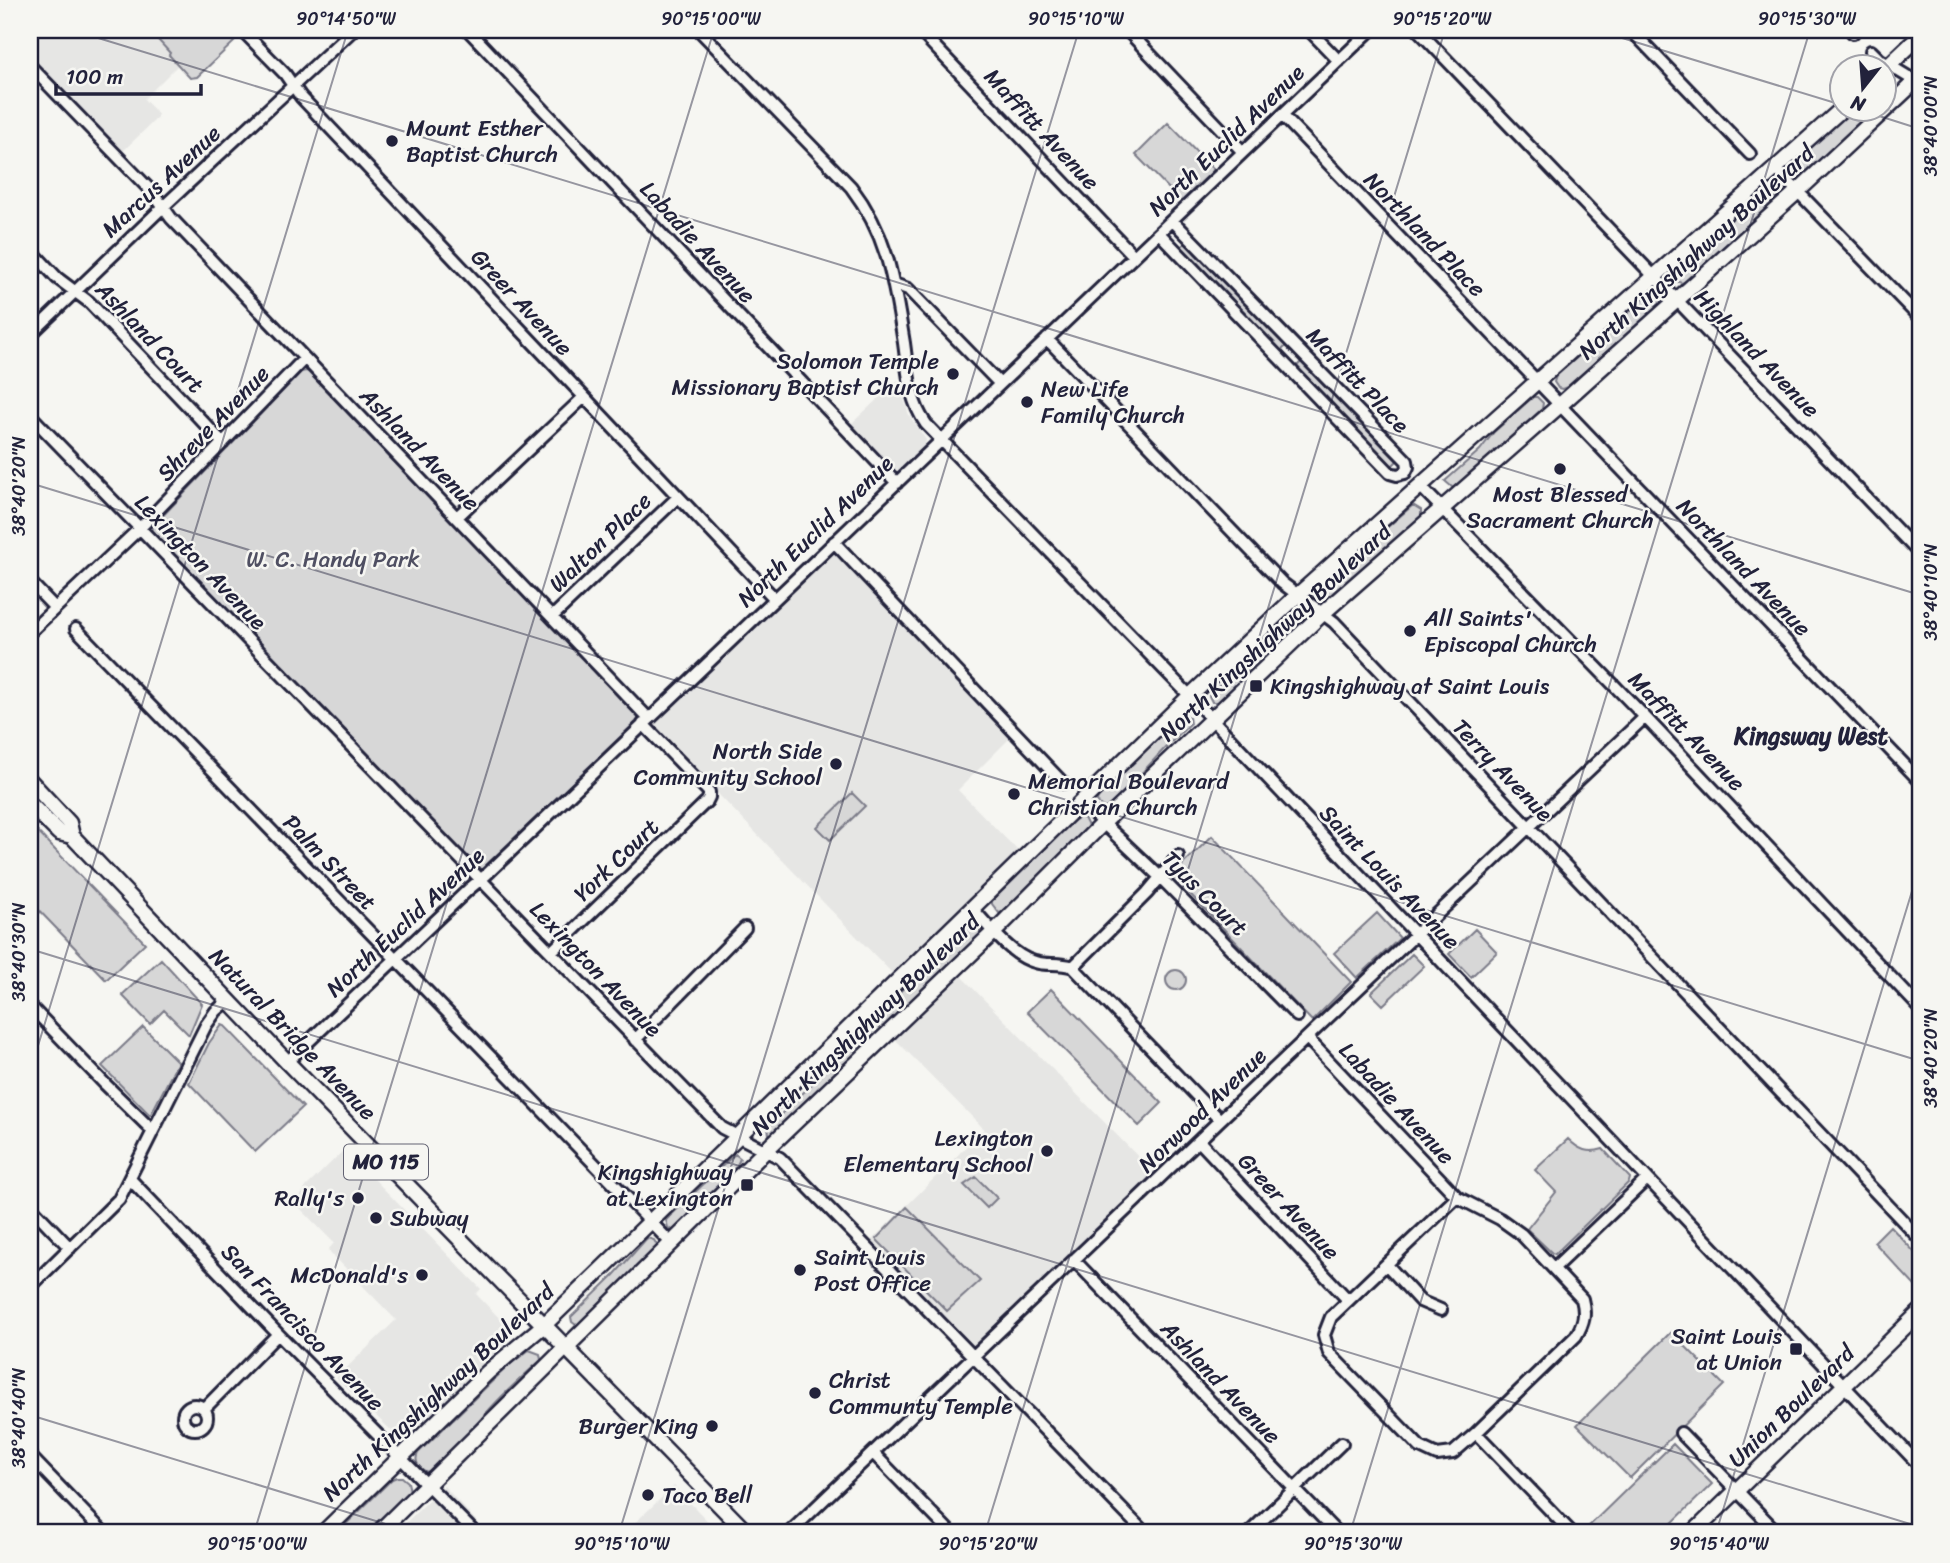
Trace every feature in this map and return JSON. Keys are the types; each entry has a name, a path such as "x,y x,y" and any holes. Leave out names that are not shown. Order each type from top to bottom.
{"main road":[{"path":"1898,57 1920,36"},
{"name":"North Kingshighway Boulevard","path":"378,1533 766,1150 1323,613 1560,405 1919,81"},
{"name":"North Kingshighway Boulevard","path":"323,1533 493,1367 544,1325 1190,696 1298,595 1828,122"},
{"name":"Natural Bridge Avenue","path":"30,781 69,823 72,836 287,1062 747,1533"},
{"name":"Natural Bridge Avenue","path":"30,804 59,833 72,836"},
{"name":"Union Boulevard","path":"1693,1533 1920,1312"}],"street":[{"name":"Greer Avenue","path":"242,30 285,74 301,97 775,599"},
{"name":"Marcus Avenue","path":"30,334 352,30"},
{"name":"Labadie Avenue","path":"468,30 897,482"},
{"name":"Saint Louis Avenue","path":"699,30 851,187 865,206 879,233 894,284 912,396 923,419 1190,696 1920,1466"},
{"name":"Maffitt Avenue","path":"919,30 1134,256"},
{"path":"1127,30 1243,152"},
{"path":"1309,30 1339,61"},
{"name":"North Euclid Avenue","path":"287,1062 1371,30"},
{"name":"Highland Avenue","path":"1418,30 1920,554"},
{"path":"1631,30 1750,154"},
{"name":"Ashland Avenue","path":"30,66 154,194 171,218 304,359 552,617 709,792 709,797"},
{"path":"1898,73 1919,81"},
{"name":"Northland Place","path":"1282,116 1538,382"},
{"path":"1776,169 1920,318"},
{"name":"Maffitt Place","path":"1159,233 1390,473 1405,473 1407,461 1172,220"},
{"path":"30,249 57,278 75,291"},
{"path":"894,284 908,289 1000,384"},
{"name":"Ashland Court","path":"75,291 89,302 223,443"},
{"name":"Terry Avenue","path":"1047,339 1282,583 1334,622 1920,1238"},
{"name":"Shreve Avenue","path":"30,632 139,529 304,359"},
{"name":"Northland Avenue","path":"1538,382 1920,781"},
{"path":"457,517 583,398"},
{"name":"Lexington Avenue","path":"30,415 722,1128 780,1158 1145,1533"},
{"name":"Maffitt Avenue","path":"1420,486 1920,1008"},
{"name":"Walton Place","path":"552,617 678,497"},
{"path":"834,542 1063,783"},
{"path":"30,582 55,608"},
{"name":"Palm Street","path":"76,629 672,1244"},
{"name":"Norwood Avenue","path":"789,1533 1645,718"},
{"name":"York Court","path":"551,952 709,797"},
{"name":"Tyus Court","path":"1082,803 1160,877 1297,1016"},
{"path":"1073,967 1147,893 1178,856"},
{"path":"973,909 1023,958 1037,963 1061,963 1073,967 1220,1120"},
{"path":"635,1040 745,928"},
{"path":"30,1287 119,1199 206,1025 216,1011 229,1000"},
{"path":"30,1006 153,1131"},
{"name":"Labadie Avenue","path":"1307,1038 1457,1197"},
{"name":"Greer Avenue","path":"1199,1142 1348,1300"},
{"name":"San Francisco Avenue","path":"130,1179 474,1533"},
{"path":"1554,1268 1647,1179"},
{"path":"1457,1197 1500,1219 1521,1234 1582,1299 1586,1311 1583,1325 1576,1336 1476,1433 1452,1453 1437,1455 1420,1447 1329,1353 1324,1335 1331,1317 1457,1197"},
{"path":"30,1206 70,1248"},
{"name":"Ashland Avenue","path":"1075,1261 1337,1533"},
{"path":"1387,1265 1420,1301 1441,1310"},
{"path":"204,1409 278,1334"},
{"path":"1476,1433 1572,1533"},
{"path":"1681,1433 1778,1533"},
{"path":"1249,1533 1342,1443"},
{"path":"873,1452 951,1533"},
{"path":"30,1457 104,1533"}],"shaded area":[{"path":"30,30 233,30 240,37 197,77 190,78 178,65 144,99 158,114 156,119 122,152 30,58"},
{"path":"898,380 909,415 926,440 924,447 899,470 892,468 851,424"},
{"name":"North Side Community School","path":"831,554 836,554 1011,737 958,790 1020,853 894,975 654,728 656,721"},
{"name":"Lexington Elementary School","path":"960,975 1155,1174 974,1345 871,1241 984,1129 895,1039"},
{"path":"345,1149 481,1289 476,1294 505,1324 498,1330 506,1341 412,1438 394,1433 336,1378 396,1320 328,1250 334,1243 296,1204 306,1187"},
{"path":"444,1486 487,1533 395,1533"},
{"path":"674,1486 719,1533 624,1533"}],"green space":[{"path":"149,30 223,30 234,42 197,77 190,78"},
{"path":"1838,122 1861,122 1799,178 1789,166"},
{"path":"1168,123 1214,170 1182,202 1136,155"},
{"path":"1767,188 1774,192 1774,201 1686,281 1675,281 1673,271"},
{"path":"1186,242 1286,346 1280,352 1180,248"},
{"path":"1652,292 1659,294 1661,304 1567,387 1558,388 1554,382 1556,376"},
{"path":"1301,362 1397,461 1391,467 1295,368"},
{"name":"W. C. Handy Park","path":"301,372 310,372 638,717 638,720 482,869 479,869 151,532 152,527"},
{"path":"1533,397 1543,403 1542,409 1453,488 1445,481 1480,450 1494,432"},
{"path":"1413,505 1421,510 1421,517 1325,601 1318,601 1314,596 1315,590"},
{"path":"1295,610 1303,614 1304,620 1218,702 1212,702 1209,696"},
{"path":"1185,715 1189,717 1190,724 1109,808 1102,807 1097,801 1098,797"},
{"path":"852,793 865,806 830,840 817,827"},
{"path":"1079,818 1084,818 1088,826 1086,830 999,913 992,901"},
{"path":"30,824 145,943 106,980 30,901"},
{"path":"1212,836 1351,982 1312,1021 1172,875"},
{"path":"1377,913 1400,938 1357,978 1334,953"},
{"path":"970,923 980,929 980,935 780,1130 769,1134 768,1127 811,1085 827,1063"},
{"path":"1475,929 1497,952 1471,977 1449,954"},
{"path":"1412,954 1424,966 1383,1005 1371,993"},
{"path":"161,959 202,1004 189,1035 164,1010 150,1024 122,995"},
{"path":"1176,970 1183,973 1186,980 1183,987 1176,990 1169,987 1166,980 1169,973"},
{"path":"1051,989 1162,1103 1139,1126 1027,1012"},
{"path":"222,1025 303,1107 255,1152 189,1083 209,1043"},
{"path":"143,1027 178,1062 150,1115 102,1066"},
{"path":"1568,1139 1584,1150 1603,1149 1630,1178 1555,1254 1527,1229 1556,1192 1535,1170"},
{"path":"735,1154 740,1158 730,1174 704,1198 678,1229 668,1228 666,1220"},
{"path":"976,1177 997,1198 987,1208 964,1185"},
{"path":"907,1207 980,1281 947,1311 876,1239"},
{"path":"1890,1226 1920,1258 1920,1280 1915,1286 1874,1242"},
{"path":"647,1238 654,1240 658,1247 656,1251 581,1325 572,1322 571,1317"},
{"path":"1671,1332 1724,1385 1630,1478 1577,1425"},
{"path":"529,1350 540,1354 541,1360 501,1397 443,1461 427,1472 421,1468 417,1461 418,1453 508,1366"},
{"path":"1673,1444 1712,1484 1662,1533 1584,1531"},
{"path":"397,1477 408,1482 410,1491 368,1533 337,1533 392,1479"}],"place":[{"name":"Mount Esther Baptist Church","path":"392,141"},
{"name":"Solomon Temple Missionary Baptist Church","path":"953,374"},
{"name":"New Life Family Church","path":"1027,402"},
{"name":"Most Blessed Sacrament Church","path":"1560,469"},
{"name":"All Saints' Episcopal Church","path":"1410,631"},
{"name":"Kingshighway at Saint Louis","path":"1256,686"},
{"name":"North Side Community School","path":"836,764"},
{"name":"Memorial Boulevard Christian Church","path":"1014,794"},
{"name":"Lexington Elementary School","path":"1047,1151"},
{"name":"Kingshighway at Lexington","path":"747,1185"},
{"name":"Rally's","path":"358,1198"},
{"name":"Subway","path":"376,1218"},
{"name":"Saint Louis Post Office","path":"800,1270"},
{"name":"McDonald's","path":"422,1275"},
{"name":"Saint Louis at Union","path":"1796,1349"},
{"name":"Christ Communty Temple","path":"815,1393"},
{"name":"Burger King","path":"712,1426"},
{"name":"Taco Bell","path":"648,1495"}],"district":[{"name":"Kingsway West","path":"1811,736"}]}
